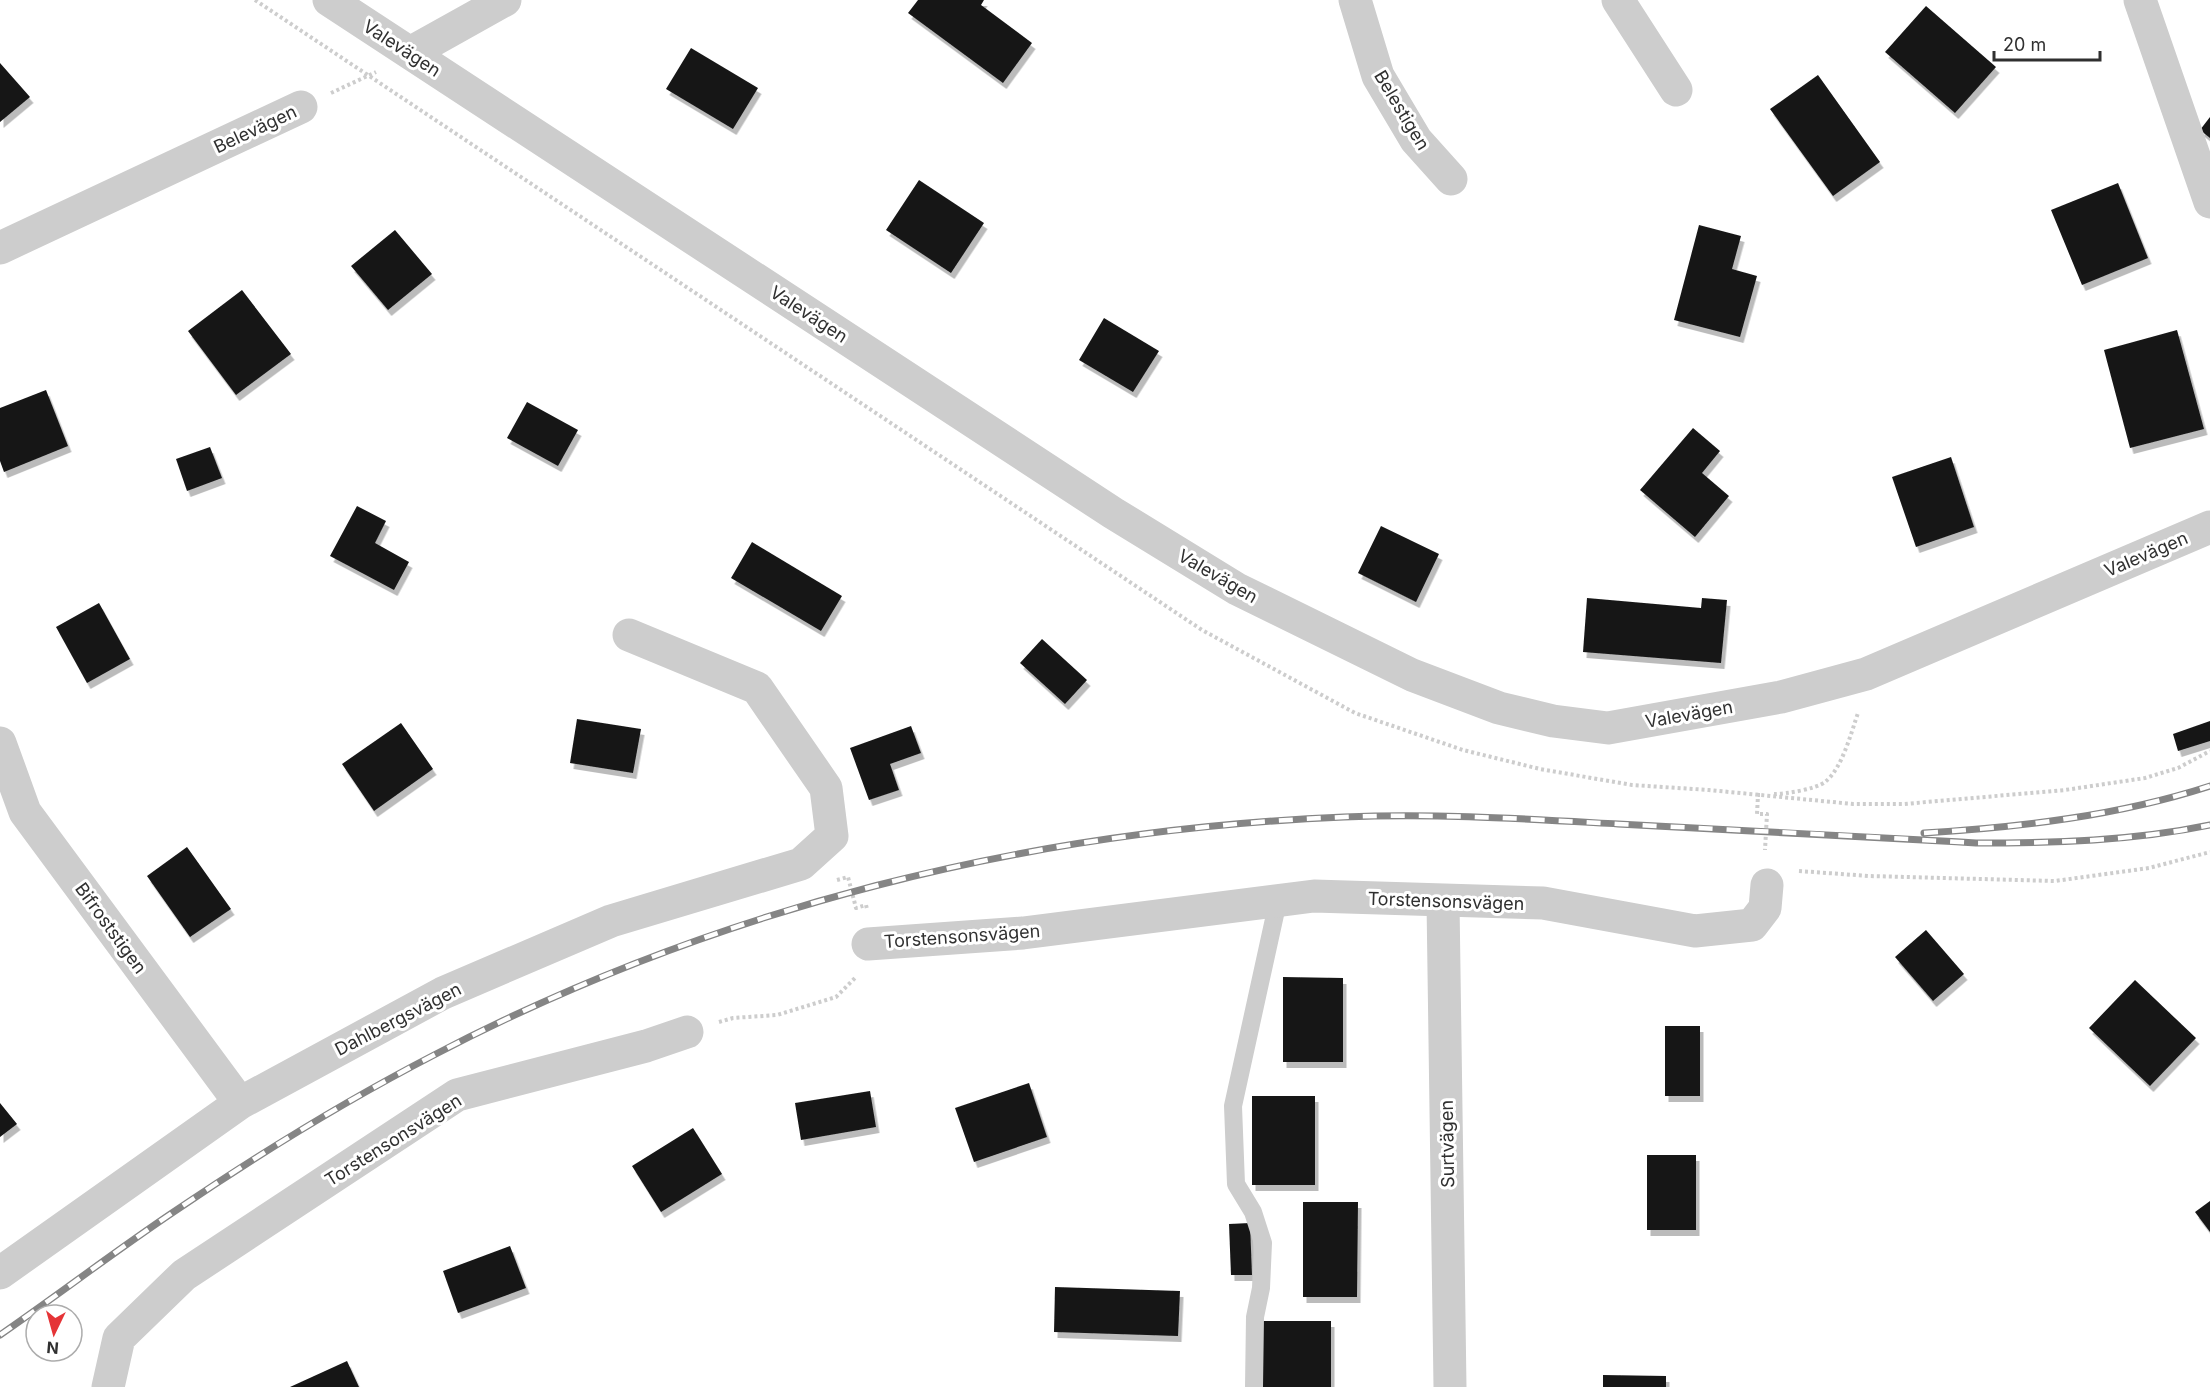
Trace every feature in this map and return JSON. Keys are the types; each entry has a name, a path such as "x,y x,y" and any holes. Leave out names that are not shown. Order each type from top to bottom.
{"street":[{"name":"Valevägen","path":"329,0 1113,513 1237,589 1412,675 1499,708 1553,721 1608,728 1781,697 1866,674 2210,527"},
{"path":"410,53 505,0"},
{"name":"Belestigen","path":"1355,0 1378,76 1416,140 1451,179"},
{"path":"1618,0 1676,90"},
{"path":"2140,0 2210,202"},
{"name":"Belevägen","path":"0,248 300,107"},
{"path":"629,635 757,688 826,788 832,836"},
{"name":"Bifroststigen","path":"0,743 26,812 240,1102"},
{"name":"Dahlbergsvägen","path":"0,1273 240,1102 443,993 611,921 801,864 832,836"},
{"name":"Torstensonsvägen","path":"868,944 1023,933 1314,897 1543,903 1695,931 1752,925 1765,908 1779,878"},
{"name":"Surtvägen","path":"1443,902 1450,1387"},
{"name":"Torstensonsvägen","path":"108,1387 119,1338 184,1275 457,1095 646,1046 687,1032"}],"lane":[{"path":"1254,1387 1255,1317 1261,1288 1263,1244 1253,1212 1236,1184 1233,1106 1278,901"}],"path":[{"name":"Belevägen","path":"300,107 410,53"},
{"path":"1758,795 1785,794 1824,783 1838,767 1864,695 1866,674"},
{"path":"1709,790 1853,804 2010,796 2145,778 2178,768 2210,751"},
{"path":"1758,795 1757,814 1767,814"},
{"path":"832,836 845,869 833,873 836,880 848,877 856,908 866,905 868,912 858,916 868,944"},
{"path":"1779,878 1869,876 2055,881 2149,868 2210,852"},
{"name":"Torstensonsvägen","path":"687,1032 733,1018 777,1015 836,997 864,970 868,944"}],"building":[{"path":"918,0 984,0 981,5 1032,43 1003,83 908,13"},
{"path":"1926,6 1996,67 1955,113 1885,52"},
{"path":"691,48 758,88 733,129 666,89"},
{"path":"0,63 30,97 0,122"},
{"path":"1818,75 1880,162 1833,196 1770,109"},
{"path":"2210,117 2210,138 2200,130"},
{"path":"919,180 984,223 951,273 886,230"},
{"path":"2118,183 2148,258 2082,285 2051,210"},
{"path":"1699,225 1741,236 1732,269 1757,276 1740,337 1674,320"},
{"path":"395,230 432,274 388,310 351,266"},
{"path":"242,290 291,354 236,395 188,331"},
{"path":"1104,318 1159,351 1133,392 1079,360"},
{"path":"2177,330 2204,429 2130,448 2104,350"},
{"path":"46,390 68,446 4,472 0,461 0,408"},
{"path":"527,402 578,430 558,466 507,438"},
{"path":"1693,428 1720,451 1702,473 1729,496 1695,537 1640,490"},
{"path":"210,447 222,478 187,491 176,459"},
{"path":"1951,457 1974,527 1916,547 1892,477"},
{"path":"357,506 386,521 375,543 409,562 394,590 330,556"},
{"path":"1381,526 1439,554 1416,602 1358,573"},
{"path":"752,542 842,596 821,631 731,578"},
{"path":"1587,598 1701,608 1702,598 1727,600 1721,663 1583,652"},
{"path":"99,603 130,659 87,683 56,627"},
{"path":"1042,639 1087,680 1065,704 1020,663"},
{"path":"577,719 641,729 633,773 570,763"},
{"path":"2210,721 2210,741 2178,751 2173,734"},
{"path":"401,723 433,769 374,811 342,764"},
{"path":"911,726 921,753 890,764 899,790 869,800 850,748"},
{"path":"187,847 231,909 190,937 147,876"},
{"path":"1926,930 1964,974 1933,1001 1895,957"},
{"path":"1283,977 1343,978 1343,1062 1283,1062"},
{"path":"2135,980 2196,1038 2150,1086 2089,1028"},
{"path":"1665,1026 1700,1026 1700,1096 1665,1096"},
{"path":"1029,1083 1047,1137 974,1162 955,1108"},
{"path":"870,1091 876,1127 801,1140 795,1103"},
{"path":"1252,1096 1315,1096 1315,1185 1252,1185"},
{"path":"0,1103 17,1124 0,1137"},
{"path":"693,1128 722,1174 661,1212 632,1166"},
{"path":"1647,1155 1696,1155 1696,1230 1647,1230"},
{"path":"2210,1201 2210,1232 2195,1212"},
{"path":"1303,1202 1358,1202 1357,1297 1303,1297"},
{"path":"1250,1223 1252,1275 1231,1275 1229,1224"},
{"path":"510,1246 526,1288 458,1313 443,1271"},
{"path":"1055,1287 1180,1291 1178,1336 1054,1332"},
{"path":"1260,1321 1331,1321 1331,1387 1260,1387"},
{"path":"347,1361 359,1387 290,1387"},
{"path":"1603,1375 1666,1376 1666,1387 1603,1387"}],"railway":[{"path":"1924,833 2069,819 2140,805 2210,786"},
{"path":"0,1335 150,1228 300,1130 434,1055 541,1003 650,958 762,919 876,886 991,859 1108,839 1225,825 1344,817 1481,817 1976,843 2094,840 2152,835 2210,825"}]}
